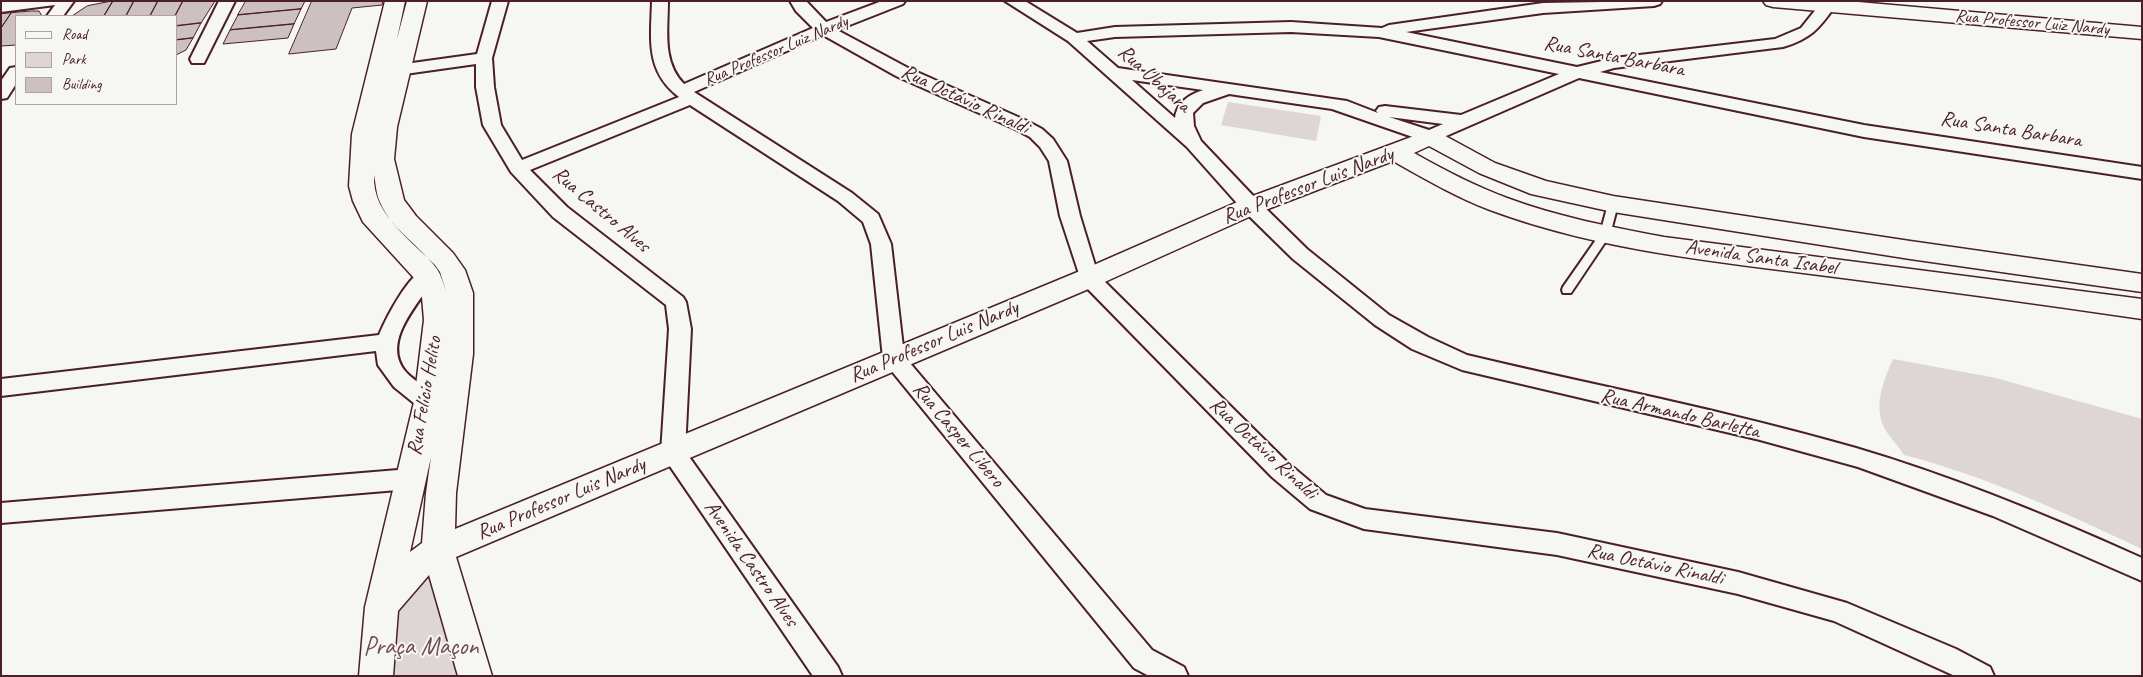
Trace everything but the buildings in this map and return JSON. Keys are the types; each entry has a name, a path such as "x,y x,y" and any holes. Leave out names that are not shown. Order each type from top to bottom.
{"main road":[{"name":"Rua Felício Helito","path":"382,607 428,402 438,320 435,296 427,275 372,216 361,186 364,134 395,1"},
{"name":"Rua Felício Helito","path":"417,1 385,127 382,159 392,202 399,212 444,259 452,270 460,293 459,354 441,493 438,550"},
{"name":"Rua Professor Luiz Nardy","path":"1773,1 2142,33"},
{"name":"Rua Professor Luis Nardy","path":"382,607 406,574 418,562 438,550 1089,278 1251,206 1430,137"},
{"name":"Avenida Santa Isabel","path":"1430,137 1487,168 1540,188 1613,204 1910,250 2142,283"},
{"name":"Avenida Santa Isabel","path":"1395,152 1418,167 1477,197 1538,219 1605,235 1704,252 2142,309"},
{"path":"438,550 475,676"},
{"path":"376,676 382,607"}],"street":[{"path":"1,7 51,1"},
{"path":"56,15 66,1"},
{"path":"198,59 227,1"},
{"name":"Rua Castro Alves","path":"500,1 484,58 485,87 492,125 518,168 560,212 676,302 680,329 673,453"},
{"path":"660,1 659,42 664,70 686,94 845,197 871,219 881,244 894,358"},
{"name":"Rua Octávio Rinaldi","path":"798,1 802,8 824,29 902,72 1021,125 1036,133 1048,143 1058,161 1070,216 1089,278 1280,470 1318,502 1364,519 1557,544 1738,583 1838,611 1947,658 1981,676"},
{"name":"Rua Professor Luiz Nardy","path":"518,168 686,94 824,29 898,1"},
{"name":"Rua Ubajara","path":"1013,1 1074,38 1193,143 1251,206"},
{"path":"1379,32 1543,5 1654,1"},
{"path":"1334,104 1430,137 1579,72 1614,64 1777,44 1797,39 1810,30 1827,6"},
{"name":"Rua Santa Barbara","path":"1074,38 1115,32 1291,27 1379,32 1864,131 2142,173"},
{"path":"398,70 484,58"},
{"path":"1112,72 1464,121"},
{"path":"1,94 15,73"},
{"path":"1193,143 1184,121 1186,111 1194,100 1211,92 1240,90"},
{"name":"Rua Armando Barletta","path":"1251,206 1300,254 1382,320 1420,343 1462,362 1731,424 1858,458 1992,504 2142,570"},
{"path":"427,275 393,324 387,342 388,359 396,376 428,402"},
{"path":"1,388 387,342"},
{"name":"Rua Casper Libero","path":"894,358 1143,659 1175,676"},
{"name":"Avenida Castro Alves","path":"673,453 829,676"},
{"path":"1,513 410,479"}],"lane":[{"path":"1568,290 1605,235 1613,204"}],"green space":[{"path":"1228,102 1321,116 1316,141 1221,125"},
{"path":"1893,359 1996,378 2142,419 2142,549 1995,484 1904,455 1884,427 1880,415 1880,398 1886,375"},
{"name":"Praça Maçon","path":"428,574 457,676 391,676 397,608"}]}
